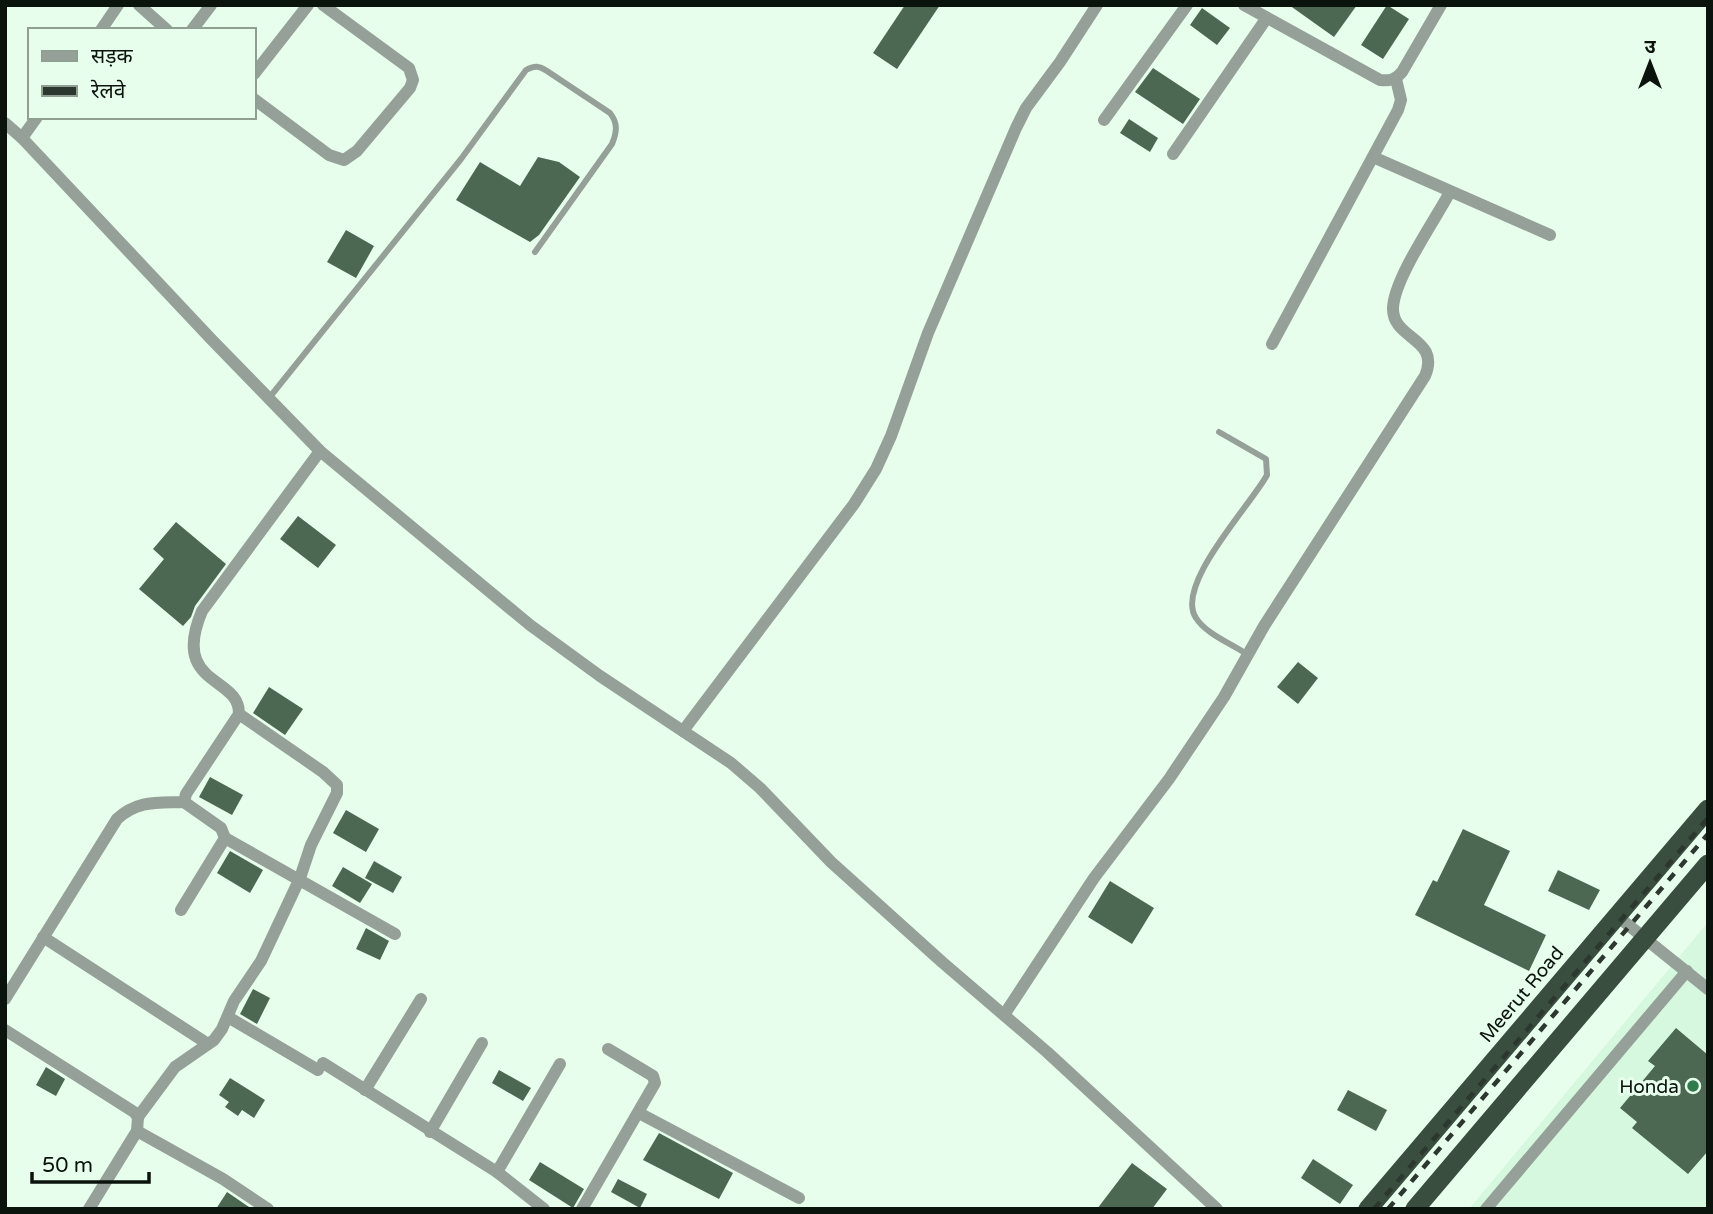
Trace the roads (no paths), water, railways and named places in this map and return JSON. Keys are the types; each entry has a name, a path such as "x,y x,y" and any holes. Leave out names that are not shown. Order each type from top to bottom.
{"highway":[{"name":"Meerut Road","path":"1368,1209 1708,809"},
{"path":"1415,1209 1708,864"}],"street":[{"path":"102,28 118,5"},
{"path":"139,5 165,28"},
{"path":"194,28 211,5"},
{"path":"256,71 308,5"},
{"path":"256,100 329,155 344,160 356,152 411,88 414,80 409,68 323,5"},
{"path":"683,731 854,505 876,469 928,333 1016,128 1026,108 1097,5"},
{"path":"1104,120 1186,5"},
{"path":"1244,5 1380,80 1389,81 1396,79 1441,5"},
{"path":"1173,154 1266,19"},
{"path":"1272,344 1398,110 1401,100 1396,79"},
{"path":"22,138 36,119"},
{"path":"5,123 320,451 530,625 600,676 731,763 831,862 1047,1052 1217,1209"},
{"path":"1373,158 1550,236"},
{"path":"1004,1015 1094,878 1169,779 1224,697 1429,367 1427,351 1396,322 1394,294 1450,192"},
{"path":"184,802 186,794 239,714 237,700 202,671 195,659 192,645 195,629 202,611 320,451"},
{"path":"89,1209 137,1131 138,1117 175,1067 218,1036 234,1001 261,961 300,878 311,845 337,793 337,785 323,772 239,714"},
{"path":"5,999 117,819 139,804 184,802 221,828 225,838 395,934"},
{"path":"181,910 225,838"},
{"path":"1617,916 1708,989"},
{"path":"43,937 208,1044"},
{"path":"1486,1209 1686,971"},
{"path":"365,1090 421,999"},
{"path":"228,1017 365,1090 497,1172 544,1209"},
{"path":"5,1031 138,1117"},
{"path":"430,1132 482,1043"},
{"path":"582,1209 654,1086 655,1079 608,1049"},
{"path":"497,1172 560,1064"},
{"path":"639,1113 799,1198"},
{"path":"137,1131 223,1179 268,1209"}],"lane":[{"path":"269,398 461,159 526,70 533,66 547,71 610,113 616,120 617,127 612,144 535,252"},
{"path":"1219,432 1266,459 1267,474 1195,581 1192,605 1194,616 1203,625 1248,655"}],"railway":[{"path":"1374,1209 1708,818"},
{"path":"1388,1209 1708,834"}],"place":[{"name":"Honda","path":"1693,1086"}]}
